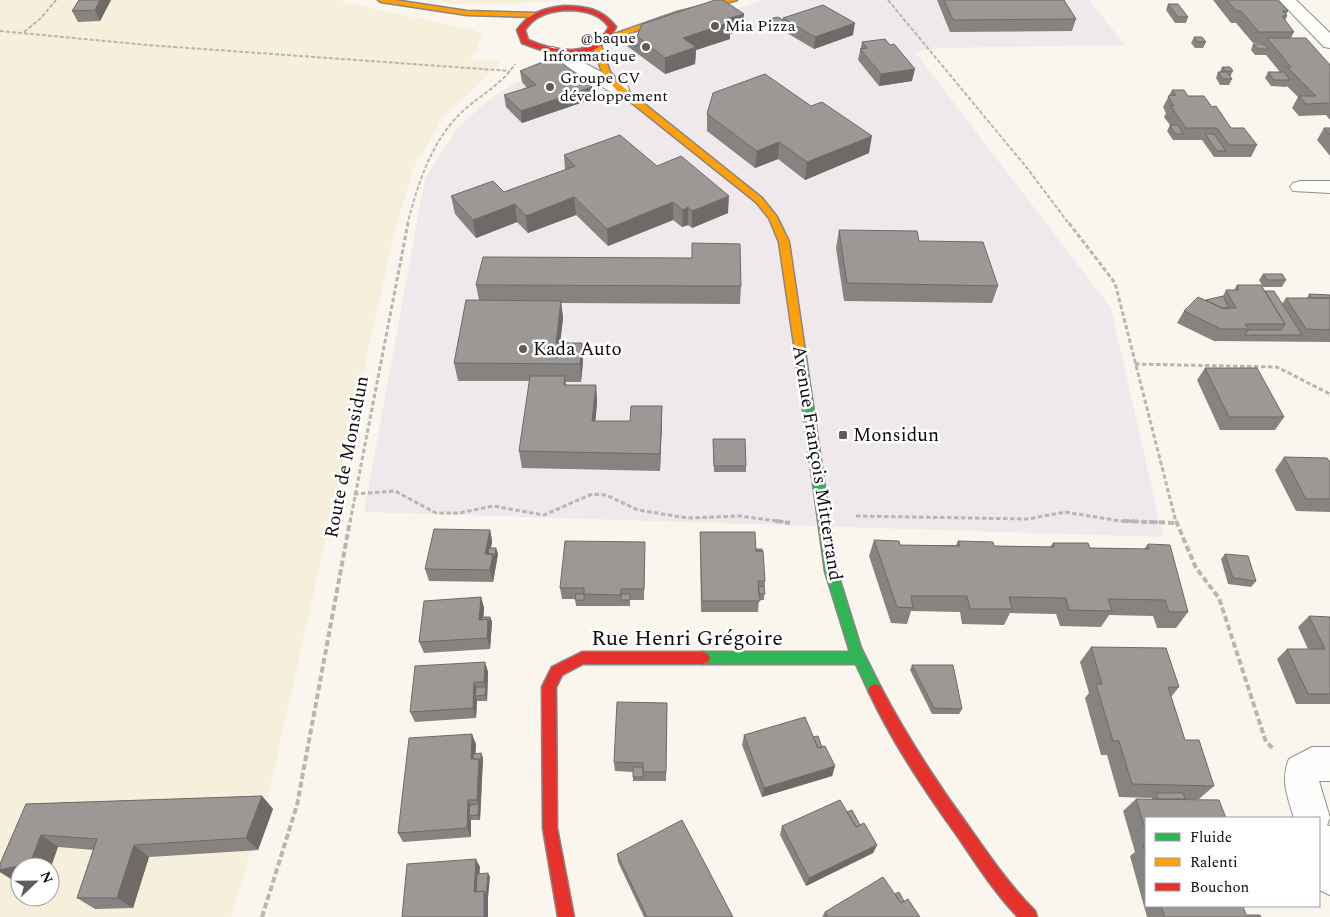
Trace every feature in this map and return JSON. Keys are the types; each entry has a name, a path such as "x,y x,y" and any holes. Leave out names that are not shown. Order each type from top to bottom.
{"street":[{"path":"381,0 467,13 536,14 554,9 575,8 616,16"},
{"path":"506,31 521,35 525,41 547,51 577,52 597,46 610,37 679,13 734,0"},
{"path":"1287,0 1330,43"},
{"path":"467,13 488,24"},
{"path":"633,16 679,13"},
{"path":"521,35 523,24 536,14"},
{"path":"602,14 613,27 610,37"},
{"name":"Avenue François Mitterrand","path":"597,46 606,72 620,89"},
{"name":"Avenue François Mitterrand","path":"547,51 620,89 758,200 773,217 784,242 831,571 860,658 892,724 935,793 1011,899 1029,917"},
{"path":"1300,187 1330,187"},
{"name":"Rue Henri Grégoire","path":"566,917 550,828 549,687 557,671 582,658 860,658"},
{"path":"1312,817 1302,786 1316,767"},
{"path":"1320,843 1330,876"}],"path":[{"path":"23,32 41,18 56,0"},
{"path":"888,0 1027,168 1115,283 1176,523 1196,568 1219,598 1266,742 1316,767"},
{"path":"0,31 147,45 511,71"},
{"name":"Route de Monsidun","path":"262,917 297,805 402,244 418,186 434,149 447,130 464,111 505,78 516,61 529,52 547,51"},
{"path":"1135,364 1277,367 1330,394"},
{"path":"354,494 395,491 436,513 459,514 493,506 544,514 592,494 606,495 638,510 687,518 739,516 824,528 858,515 1028,519 1065,512 1120,522 1176,523"}],"shaded area":[{"path":"0,0 341,0 347,3 474,30 484,35 470,60 503,61 443,117 414,168 396,226 269,792 231,917 0,917"},
{"path":"429,0 552,0 494,5 453,4"},
{"path":"764,0 1089,0 1125,45 941,48 915,52 1111,308 1163,537 364,512 425,178 457,129 483,104 515,83 620,44"}],"building":[{"path":"79,0 100,0 95,10 72,11"},
{"path":"715,0 723,0 744,14 726,19 731,22 683,38 696,47 665,58 637,36 642,24"},
{"path":"944,0 1064,0 1076,19 953,20"},
{"path":"1227,0 1278,0 1288,11 1283,11 1287,16 1282,16 1294,32 1259,32 1241,11 1236,11"},
{"path":"1168,4 1178,4 1188,17 1178,17"},
{"path":"823,5 855,23 815,37 783,18"},
{"path":"778,17 783,20 783,24 779,25 770,19"},
{"path":"637,36 637,47 627,40"},
{"path":"1194,37 1202,37 1206,42 1198,42"},
{"path":"1267,38 1306,38 1330,65 1330,103 1306,104 1299,96 1316,96 1287,67 1291,67"},
{"path":"885,39 890,45 894,44 915,69 881,74 860,49 867,48 862,42"},
{"path":"1253,44 1264,44 1269,49 1258,49"},
{"path":"555,57 592,87 521,111 504,95 536,85 520,71"},
{"path":"1222,67 1230,67 1233,71 1225,71"},
{"path":"1218,72 1227,72 1232,79 1223,79"},
{"path":"1268,72 1284,72 1290,80 1274,80"},
{"path":"765,74 811,106 822,102 872,136 807,162 779,142 757,151 707,114 713,93"},
{"path":"1172,90 1184,90 1188,96 1204,96 1212,107 1216,106 1231,128 1244,128 1257,145 1229,145 1217,128 1186,128 1170,105 1174,106 1168,96 1176,95"},
{"path":"1170,125 1178,125 1183,134 1175,134"},
{"path":"1324,128 1330,128 1330,135"},
{"path":"1205,134 1214,134 1226,151 1217,151"},
{"path":"620,135 657,166 681,156 729,196 692,211 688,207 683,210 673,202 607,229 574,197 526,216 515,204 473,220 451,196 493,181 504,192 575,166 564,155"},
{"path":"839,230 917,231 919,241 983,242 998,286 847,283"},
{"path":"692,243 740,244 741,286 476,285 483,257 692,258"},
{"path":"1263,274 1282,274 1286,280 1267,280"},
{"path":"1237,285 1261,285 1285,324 1245,324 1249,329 1221,329 1184,311 1198,297 1222,308 1236,308 1226,290 1239,290"},
{"path":"1265,291 1274,291 1302,335 1245,335 1248,330 1281,330 1285,324"},
{"path":"1309,294 1330,295 1330,298 1312,298"},
{"path":"1223,296 1229,308 1222,308 1206,300"},
{"path":"1286,298 1330,298 1330,330 1306,329"},
{"path":"466,300 561,301 556,343 582,343 580,364 454,363"},
{"path":"1205,368 1257,368 1284,417 1229,417"},
{"path":"530,376 565,376 564,385 596,385 592,421 630,421 631,406 662,406 660,454 519,451"},
{"path":"713,439 745,439 746,466 714,466"},
{"path":"1284,457 1327,458 1330,462 1330,499 1306,499"},
{"path":"434,529 490,530 485,554 493,554 490,570 425,569"},
{"path":"700,532 755,532 756,551 763,551 765,581 758,581 760,601 702,601"},
{"path":"874,540 899,541 900,545 960,546 958,541 993,542 994,546 1054,547 1053,543 1088,543 1090,548 1149,549 1148,544 1170,545 1188,612 1169,612 1165,600 1108,599 1112,611 1069,610 1066,598 1009,597 1012,609 970,609 967,596 911,596 913,608 897,607"},
{"path":"565,541 645,542 644,589 621,589 620,595 584,594 584,588 560,588"},
{"path":"489,548 496,548 494,560 493,554 488,554"},
{"path":"1225,554 1248,556 1256,581 1233,578"},
{"path":"764,586 765,594 759,594 758,587"},
{"path":"576,594 584,594 584,600 575,600"},
{"path":"621,594 630,594 630,600 621,600"},
{"path":"481,597 479,620 488,619 487,638 419,642 424,601"},
{"path":"1309,616 1330,617 1330,694 1308,694 1287,649 1325,649"},
{"path":"482,617 490,617 490,624 488,619 481,620"},
{"path":"1091,647 1166,648 1179,687 1168,687 1185,740 1199,740 1214,786 1132,784 1119,741 1113,741 1096,684 1102,684"},
{"path":"485,662 484,682 474,682 473,708 410,712 415,666"},
{"path":"912,665 953,665 962,709 934,708"},
{"path":"476,687 486,687 485,695 475,696"},
{"path":"617,702 667,703 666,772 643,772 643,763 614,762"},
{"path":"805,717 818,748 825,746 835,766 764,788 744,735"},
{"path":"472,734 471,759 479,759 477,800 468,800 467,828 398,833 409,738"},
{"path":"818,736 822,747 818,748 813,737"},
{"path":"481,753 481,763 479,759 473,759 473,754"},
{"path":"633,767 643,767 643,777 633,777"},
{"path":"1156,793 1183,793 1185,799 1158,799"},
{"path":"262,796 246,838 134,845 117,898 77,898 97,839 41,835 32,857 10,857 10,868 0,870 0,864 26,804"},
{"path":"1136,799 1219,800 1226,817 1145,817 1145,829"},
{"path":"840,800 856,827 864,823 877,845 809,878 782,826"},
{"path":"479,804 478,815 469,816 470,805"},
{"path":"852,810 860,825 856,827 847,812"},
{"path":"682,820 733,917 647,917 617,854"},
{"path":"476,859 474,892 484,891 484,917 402,917 407,864"},
{"path":"488,873 486,895 484,891 476,892 477,874"},
{"path":"883,877 901,903 908,899 920,917 828,917 825,912"},
{"path":"899,892 904,901 901,903 895,894"},
{"path":"1161,907 1243,907 1246,915 1260,915 1261,917 1165,917"}],"traffic: fast":[{"path":"800,351 831,571 855,648 875,690"},
{"path":"703,658 860,658"}],"traffic: slow":[{"path":"381,0 467,13 536,15"},
{"path":"610,37 679,13 734,0"},
{"path":"597,46 606,72 620,89 759,200 773,217 784,242 800,351"}],"traffic: jam":[{"path":"564,8 585,9 598,13 609,21 613,27 607,38 598,46 575,52 561,52 536,46 525,41 521,30 529,20 539,14 564,8"},
{"path":"566,917 550,828 549,687 557,671 582,658 703,658"},
{"path":"875,690 907,748 943,803 997,879 1029,917"}],"place":[{"name":"Mia Pizza","path":"715,26"},
{"name":"@baque Informatique","path":"646,47"},
{"name":"Groupe CV développement","path":"550,87"},
{"name":"Kada Auto","path":"523,349"},
{"name":"Monsidun","path":"843,435"}]}
